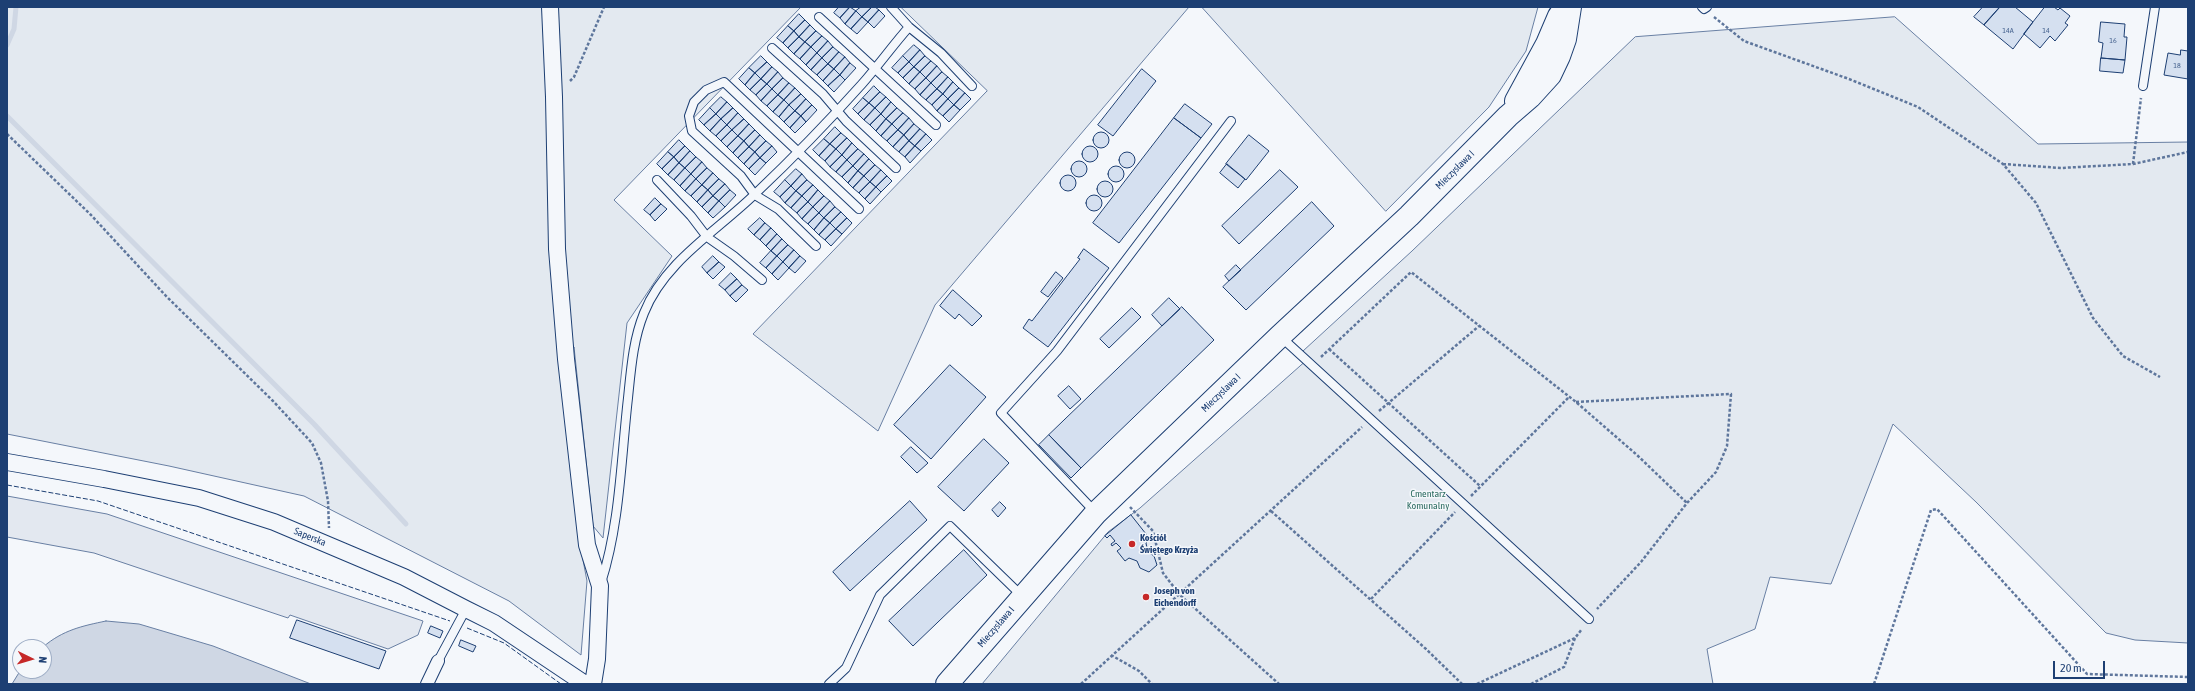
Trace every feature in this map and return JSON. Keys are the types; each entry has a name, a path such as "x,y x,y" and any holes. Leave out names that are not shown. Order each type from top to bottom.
{"main road":[{"name":"Mieczysława I","path":"1508,116 1547,44 1562,7"},
{"name":"Mieczysława I","path":"947,684 1022,596 1096,513 1280,336 1409,216 1508,116 1530,97 1550,75 1565,40 1570,7"}],"street":[{"path":"550,7 554,97 557,249 566,359 587,545 600,586 597,659 593,684"},
{"name":"Saperska","path":"7,462 104,478 199,498 274,522 404,577 494,623 585,684"},
{"path":"427,684 438,661"}],"lane":[{"path":"891,7 909,27 941,53 972,86"},
{"path":"2143,86 2155,7"},
{"path":"820,16 936,124"},
{"path":"600,586 611,552 636,338 644,312 658,288 677,263 755,194 797,152 836,111 909,27"},
{"path":"772,48 822,94 836,111 896,168"},
{"path":"816,246 778,209 755,194 741,176 692,131 689,116 694,102 706,90 724,82 859,209"},
{"path":"1096,513 1001,413 1056,351 1231,121"},
{"path":"657,180 691,216 707,237 734,256 762,280"},
{"path":"1280,336 1589,619"},
{"path":"829,684 846,668 880,595 950,526 1022,596"},
{"path":"438,661 466,609"}],"path":[{"path":"554,97 574,77 604,7"},
{"path":"1704,8 1744,41 1849,79 1918,107 2003,164 2036,203 2093,318 2123,356 2160,377"},
{"path":"2132,164 2143,86"},
{"path":"7,134 91,215 166,296 274,401 312,443 321,463 328,500 329,544"},
{"path":"2003,164 2062,168 2132,164 2188,152"},
{"path":"1312,366 1412,272 1576,402 1637,455 1687,503"},
{"path":"1081,684 1370,420 1479,326"},
{"path":"1329,349 1480,486"},
{"path":"1530,684 1564,667 1575,638 1589,619 1640,562 1687,503 1716,472 1727,446 1731,394 1576,402"},
{"path":"1117,492 1153,530 1163,573 1180,595 1279,684"},
{"path":"1874,684 1931,510 1937,509 2087,674 2188,677"},
{"path":"1271,511 1426,648 1462,684"},
{"path":"1477,684 1575,638"},
{"path":"1111,655 1139,671 1152,684"}],"green space":[{"path":"7,7 801,7 614,200 672,256 627,323 603,538 593,526 574,347 563,390 579,539 587,581 581,655 509,601 304,496 169,466 7,434"},
{"path":"901,7 1189,7 935,305 878,431 753,334 987,91"},
{"path":"1202,7 1538,7 1526,51 1489,107 1386,211"},
{"name":"Cmentarz Komunalny","path":"1895,17 2038,144 2188,142 2188,643 2135,640 2106,633 1976,502 1893,424 1831,584 1770,577 1755,629 1707,649 1713,684 982,684 1108,532 1140,508 1309,358 1303,351 1412,251 1635,37"}],"shaded area":[{"path":"7,496 107,514 423,621 418,635 388,649 290,615 288,618 94,553 7,537"},
{"path":"106,621 139,624 213,646 311,684 12,684 15,679 52,679 52,640 65,633"}],"building":[{"path":"839,7 850,7 840,18 834,13"},
{"path":"850,7 856,11 845,24 840,18"},
{"path":"861,7 872,7 862,17 856,11"},
{"path":"872,7 879,10 868,22 862,17"},
{"path":"1983,7 2000,7 1984,25 1974,17"},
{"path":"2000,7 2015,7 2033,22 2013,49 1984,25"},
{"path":"2045,7 2054,7 2058,10 2060,8 2070,16 2065,23 2068,25 2055,41 2050,36 2040,48 2024,34"},
{"path":"879,10 885,16 874,28 868,22"},
{"path":"856,11 862,17 851,29 845,24"},
{"path":"799,14 805,20 794,31 788,26"},
{"path":"862,17 868,22 857,34 851,29"},
{"path":"805,20 810,25 799,37 794,31"},
{"path":"2101,22 2125,24 2124,37 2127,37 2125,60 2101,58 2103,43 2099,42"},
{"path":"810,25 816,31 805,42 799,37"},
{"path":"788,26 794,31 783,43 777,38"},
{"path":"794,31 799,37 788,48 783,43"},
{"path":"816,31 822,36 811,47 805,42"},
{"path":"822,36 828,41 817,53 811,47"},
{"path":"799,37 805,42 794,54 788,48"},
{"path":"828,41 833,47 822,58 817,53"},
{"path":"805,42 811,47 800,59 794,54"},
{"path":"914,45 920,50 909,62 903,56"},
{"path":"811,47 817,53 806,65 800,59"},
{"path":"833,47 839,52 828,64 822,58"},
{"path":"920,50 925,56 914,67 909,62"},
{"path":"2181,50 2188,51 2188,79 2164,75 2168,53 2180,55"},
{"path":"839,52 845,57 834,69 828,64"},
{"path":"817,53 822,58 811,70 806,65"},
{"path":"761,56 767,62 755,73 749,68"},
{"path":"903,56 909,62 898,73 892,68"},
{"path":"925,56 931,61 920,72 914,67"},
{"path":"845,57 850,63 840,75 834,69"},
{"path":"822,58 828,64 817,75 811,70"},
{"path":"2101,58 2125,60 2123,73 2100,71"},
{"path":"931,61 937,66 926,78 920,72"},
{"path":"767,62 772,67 761,79 755,73"},
{"path":"909,62 914,67 903,78 898,73"},
{"path":"850,63 856,68 845,80 840,75"},
{"path":"828,64 834,69 823,81 817,75"},
{"path":"937,66 942,72 931,83 926,78"},
{"path":"772,67 778,72 767,84 761,79"},
{"path":"914,67 920,72 909,84 903,78"},
{"path":"749,68 755,73 745,85 739,79"},
{"path":"834,69 840,75 828,86 823,81"},
{"path":"1142,69 1156,81 1113,136 1098,125"},
{"path":"778,72 783,78 772,89 767,84"},
{"path":"920,72 926,78 915,89 909,84"},
{"path":"942,72 948,77 937,89 931,83"},
{"path":"755,73 761,79 750,90 745,85"},
{"path":"840,75 845,80 834,92 828,86"},
{"path":"948,77 953,82 943,94 937,89"},
{"path":"783,78 789,83 778,95 772,89"},
{"path":"926,78 931,83 920,95 915,89"},
{"path":"761,79 767,84 756,95 750,90"},
{"path":"953,82 959,88 948,99 943,94"},
{"path":"789,83 795,88 784,100 778,95"},
{"path":"931,83 937,89 926,100 920,95"},
{"path":"767,84 772,89 761,101 756,95"},
{"path":"874,86 880,92 869,103 863,98"},
{"path":"795,88 801,94 789,105 784,100"},
{"path":"959,88 965,93 954,105 948,99"},
{"path":"772,89 778,95 767,106 761,101"},
{"path":"937,89 943,94 932,105 926,100"},
{"path":"880,92 886,97 875,108 869,103"},
{"path":"965,93 971,99 960,110 954,105"},
{"path":"801,94 806,99 795,111 789,105"},
{"path":"943,94 948,99 937,111 932,105"},
{"path":"778,95 784,100 773,112 767,106"},
{"path":"721,97 727,102 716,114 710,108"},
{"path":"886,97 891,102 881,114 875,108"},
{"path":"863,98 869,103 858,114 853,109"},
{"path":"806,99 812,105 801,116 795,111"},
{"path":"948,99 954,105 943,116 937,111"},
{"path":"784,100 789,105 779,117 773,112"},
{"path":"727,102 733,108 721,119 716,114"},
{"path":"891,102 897,108 886,119 881,114"},
{"path":"869,103 875,108 864,120 858,114"},
{"path":"1185,104 1212,124 1201,138 1174,118"},
{"path":"789,105 795,111 784,122 779,117"},
{"path":"812,105 817,110 806,122 801,116"},
{"path":"954,105 960,110 949,122 943,116"},
{"path":"710,108 716,114 704,125 699,120"},
{"path":"733,108 738,113 727,125 721,119"},
{"path":"875,108 881,114 870,125 864,120"},
{"path":"897,108 903,113 892,124 886,119"},
{"path":"795,111 801,116 790,128 784,122"},
{"path":"738,113 744,119 732,130 727,125"},
{"path":"903,113 909,118 898,130 892,124"},
{"path":"716,114 721,119 710,131 704,125"},
{"path":"881,114 886,119 876,131 870,125"},
{"path":"801,116 806,122 795,133 790,128"},
{"path":"909,118 914,124 904,135 898,130"},
{"path":"1174,118 1201,138 1119,243 1093,223"},
{"path":"721,119 727,125 716,136 710,131"},
{"path":"744,119 749,124 738,136 732,130"},
{"path":"886,119 892,124 881,136 876,131"},
{"path":"749,124 755,130 744,141 738,136"},
{"path":"892,124 898,130 887,141 881,136"},
{"path":"914,124 920,129 909,141 904,135"},
{"path":"727,125 732,130 721,141 716,136"},
{"path":"835,127 841,133 830,144 824,139"},
{"path":"920,129 926,134 915,146 909,141"},
{"path":"732,130 738,136 727,147 721,141"},
{"path":"755,130 760,135 749,147 744,141"},
{"path":"898,130 904,135 893,147 887,141"},
{"path":"1101,132 1107,134 1109,140 1107,146 1101,148 1095,146 1093,140 1095,134"},
{"path":"841,133 847,138 836,149 830,144"},
{"path":"926,134 932,140 921,151 915,146"},
{"path":"760,135 766,141 755,152 749,147"},
{"path":"904,135 909,141 899,152 893,147"},
{"path":"1249,135 1269,151 1246,180 1226,164"},
{"path":"738,136 744,141 733,153 727,147"},
{"path":"847,138 852,143 842,155 836,149"},
{"path":"824,139 830,144 819,156 813,150"},
{"path":"679,140 685,146 674,157 668,152"},
{"path":"744,141 749,147 738,158 733,153"},
{"path":"766,141 772,146 760,158 755,152"},
{"path":"909,141 915,146 905,157 899,152"},
{"path":"852,143 858,149 847,160 842,155"},
{"path":"830,144 836,149 825,161 819,156"},
{"path":"685,146 690,151 679,163 674,157"},
{"path":"772,146 777,152 766,163 760,158"},
{"path":"915,146 921,151 910,163 905,157"},
{"path":"1090,146 1096,148 1098,154 1096,160 1090,162 1084,160 1082,154 1084,148"},
{"path":"749,147 755,152 744,164 738,158"},
{"path":"836,149 842,155 830,167 825,161"},
{"path":"858,149 864,154 853,166 847,160"},
{"path":"690,151 696,157 685,168 679,163"},
{"path":"668,152 674,157 662,169 657,164"},
{"path":"755,152 760,158 749,169 744,164"},
{"path":"1127,152 1133,154 1135,160 1133,166 1127,168 1121,166 1119,160 1121,154"},
{"path":"864,154 869,159 858,171 853,166"},
{"path":"842,155 847,160 836,172 830,167"},
{"path":"674,157 679,163 668,175 662,169"},
{"path":"696,157 702,162 691,174 685,168"},
{"path":"760,158 766,163 755,175 749,169"},
{"path":"869,159 875,165 864,176 858,171"},
{"path":"847,160 853,166 842,177 836,172"},
{"path":"1079,161 1085,163 1087,169 1085,175 1079,177 1073,175 1071,169 1073,163"},
{"path":"702,162 707,168 696,179 691,174"},
{"path":"679,163 685,168 674,180 668,175"},
{"path":"1227,164 1245,179 1238,188 1220,173"},
{"path":"875,165 881,170 870,182 864,176"},
{"path":"853,166 858,171 848,183 842,177"},
{"path":"1116,166 1122,168 1124,174 1122,180 1116,182 1110,180 1108,174 1110,168"},
{"path":"685,168 691,174 680,186 674,180"},
{"path":"707,168 713,173 702,185 696,179"},
{"path":"796,169 802,174 791,186 785,180"},
{"path":"881,170 887,176 876,187 870,182"},
{"path":"1280,170 1298,187 1239,244 1222,226"},
{"path":"858,171 864,176 853,188 848,183"},
{"path":"713,173 719,179 708,190 702,185"},
{"path":"691,174 696,179 685,191 680,186"},
{"path":"802,174 807,180 796,191 791,186"},
{"path":"1068,175 1074,177 1076,183 1074,189 1068,191 1062,189 1060,183 1062,177"},
{"path":"864,176 870,182 859,193 853,188"},
{"path":"887,176 892,181 881,192 876,187"},
{"path":"696,179 702,185 691,196 685,191"},
{"path":"719,179 725,184 713,196 708,190"},
{"path":"785,180 791,186 780,197 774,192"},
{"path":"807,180 813,185 802,196 796,191"},
{"path":"1105,181 1111,183 1113,189 1111,195 1105,197 1099,195 1097,189 1099,183"},
{"path":"870,182 876,187 865,199 859,193"},
{"path":"725,184 730,190 719,201 713,196"},
{"path":"702,185 708,190 697,202 691,196"},
{"path":"813,185 818,190 808,202 802,196"},
{"path":"791,186 796,191 785,203 780,197"},
{"path":"876,187 881,192 870,204 865,199"},
{"path":"708,190 713,196 702,207 697,202"},
{"path":"730,190 736,195 725,207 719,201"},
{"path":"818,190 824,196 813,207 808,202"},
{"path":"796,191 802,196 791,208 785,203"},
{"path":"1094,195 1100,197 1102,203 1100,209 1094,211 1088,209 1086,203 1088,197"},
{"path":"713,196 719,201 708,213 702,207"},
{"path":"802,196 808,202 797,213 791,208"},
{"path":"824,196 830,201 819,213 813,207"},
{"path":"655,198 661,204 650,215 644,210"},
{"path":"719,201 725,207 713,218 708,213"},
{"path":"830,201 835,207 824,218 819,213"},
{"path":"808,202 813,207 802,219 797,213"},
{"path":"1312,202 1334,226 1246,310 1223,287"},
{"path":"661,204 667,209 655,221 650,215"},
{"path":"813,207 819,213 808,224 802,219"},
{"path":"835,207 841,212 830,223 824,218"},
{"path":"841,212 847,218 836,229 830,223"},
{"path":"819,213 824,218 814,230 808,224"},
{"path":"760,218 765,223 754,235 748,229"},
{"path":"824,218 830,223 819,235 814,230"},
{"path":"847,218 852,223 842,234 836,229"},
{"path":"765,223 771,228 760,240 754,235"},
{"path":"830,223 836,229 825,240 819,235"},
{"path":"771,228 777,234 766,246 760,240"},
{"path":"836,229 842,234 831,246 825,240"},
{"path":"777,234 782,239 771,251 766,246"},
{"path":"782,239 788,245 777,256 771,251"},
{"path":"788,245 794,250 783,262 777,256"},
{"path":"1084,249 1109,268 1048,347 1023,328 1029,319 1032,321 1080,259 1078,258"},
{"path":"794,250 800,256 789,268 783,262"},
{"path":"771,251 777,256 766,268 760,263"},
{"path":"713,256 719,262 707,273 702,267"},
{"path":"777,256 783,262 772,274 766,268"},
{"path":"800,256 806,261 795,273 789,268"},
{"path":"719,262 725,267 713,279 707,273"},
{"path":"783,262 789,268 778,280 772,274"},
{"path":"1236,265 1241,270 1229,281 1225,276"},
{"path":"1056,272 1063,278 1048,297 1041,292"},
{"path":"731,273 737,279 725,290 719,285"},
{"path":"737,279 742,285 730,296 725,290"},
{"path":"742,285 748,290 736,302 730,296"},
{"path":"953,290 982,316 972,326 959,314 955,319 940,306"},
{"path":"1169,298 1180,309 1162,326 1152,315"},
{"path":"1182,307 1214,340 1081,468 1049,435"},
{"path":"1132,308 1141,317 1109,348 1100,339"},
{"path":"950,365 986,397 931,459 894,425"},
{"path":"1069,386 1081,399 1070,409 1058,396"},
{"path":"1049,435 1081,468 1071,478 1039,445"},
{"path":"984,439 1009,463 964,511 938,487"},
{"path":"911,447 928,463 917,473 901,457"},
{"path":"910,501 927,520 850,591 833,572"},
{"path":"1000,502 1006,508 998,517 992,510"},
{"name":"Kościół Świętego Krzyża","path":"1131,515 1150,539 1146,543 1148,552 1154,556 1157,565 1149,572 1140,568 1137,561 1129,558 1125,561 1117,551 1121,548 1116,543 1112,546 1111,544 1115,541 1110,535 1107,538 1105,536"},
{"path":"964,550 987,575 913,646 889,621"},
{"path":"297,620 386,651 379,669 290,638"},
{"path":"431,626 443,631 440,638 428,633"},
{"path":"461,640 476,646 473,652 459,646"}],"waterway":[{"path":"7,45 14,29 16,7"},
{"path":"7,116 314,424 406,524"}],"fence":[{"path":"7,485 98,501 450,621"},
{"path":"467,628 504,643 561,684"}],"place":[{"name":"Kościół Świętego Krzyża","path":"1132,544"},
{"name":"Joseph von Eichendorff","path":"1146,597"}]}
